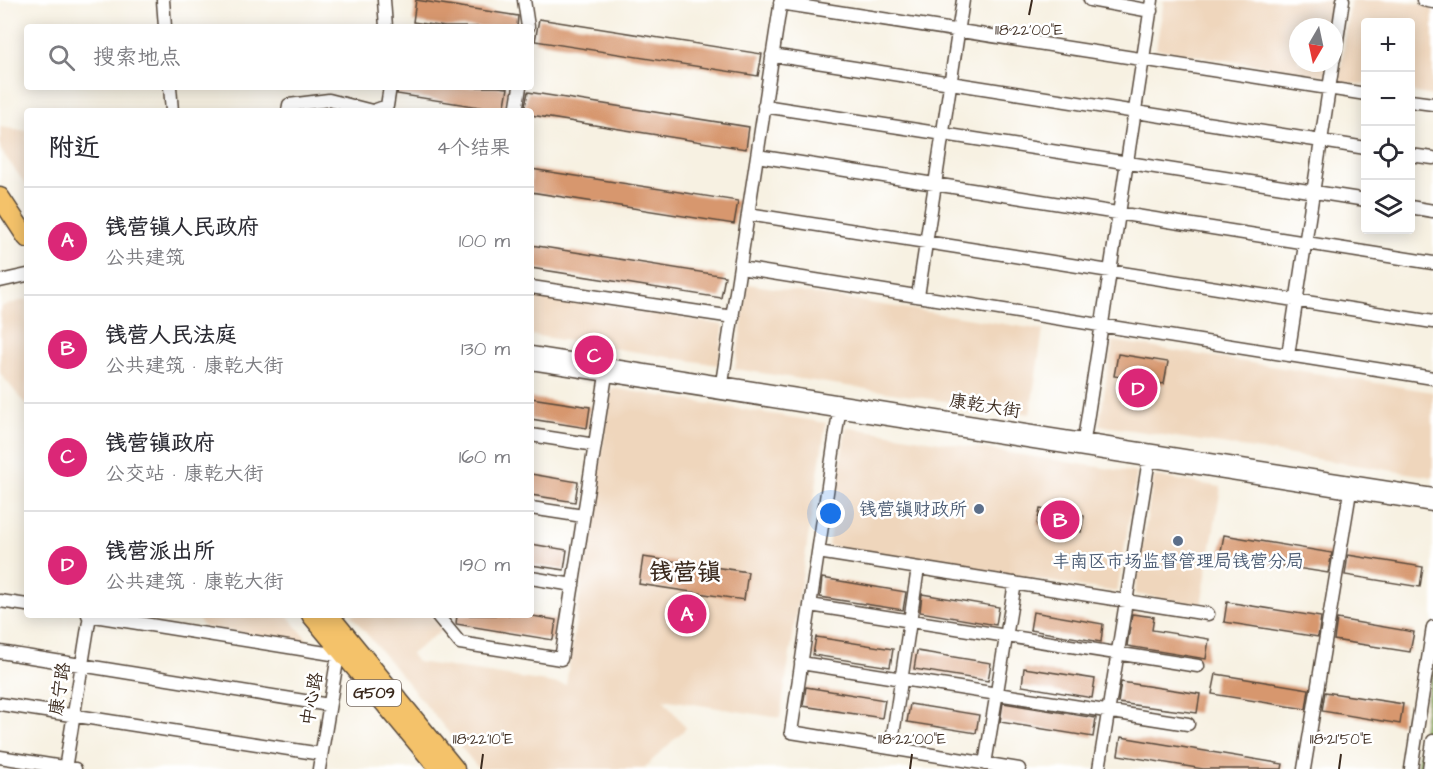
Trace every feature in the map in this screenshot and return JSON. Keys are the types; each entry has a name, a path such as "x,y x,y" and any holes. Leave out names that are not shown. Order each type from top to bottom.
{"highway":[{"path":"0,196 24,233"},
{"name":"G509","path":"314,618 455,769"},
{"name":"G509","path":"330,618 341,647 439,769"}],"street":[{"path":"163,0 165,24"},
{"path":"384,0 386,24"},
{"path":"524,0 528,24"},
{"path":"918,296 963,0"},
{"path":"1084,440 1152,5 1090,0"},
{"path":"1340,18 1343,0"},
{"path":"1423,0 1433,2"},
{"path":"722,383 781,2 1361,93"},
{"path":"772,55 1361,147"},
{"path":"1288,355 1332,72"},
{"path":"170,90 172,108"},
{"path":"381,108 387,106 390,90"},
{"path":"516,108 519,90"},
{"path":"288,108 289,105 328,100 360,108"},
{"path":"1415,102 1433,104"},
{"path":"765,106 1361,199"},
{"path":"1415,155 1433,158"},
{"path":"757,156 1433,263"},
{"path":"1415,208 1433,211"},
{"path":"748,214 1433,322"},
{"path":"740,268 1433,378"},
{"path":"0,281 24,276"},
{"path":"534,287 732,317"},
{"name":"康乾大街","path":"534,353 722,383 840,407 1149,455 1433,495"},
{"name":"康乾大街","path":"534,363 1084,440 1149,455 1433,505"},
{"path":"440,618 460,643 561,659 606,375"},
{"path":"840,407 790,732 1019,769"},
{"path":"534,435 595,445"},
{"path":"1099,769 1149,455"},
{"path":"1304,769 1350,492"},
{"path":"534,508 583,516"},
{"path":"818,552 1208,614"},
{"path":"891,748 918,568"},
{"path":"534,578 573,585"},
{"path":"986,764 1015,583"},
{"path":"0,601 24,605"},
{"path":"810,605 1198,666"},
{"name":"康宁路","path":"68,769 89,618"},
{"path":"113,618 341,647"},
{"path":"1412,769 1433,627"},
{"name":"中心路","path":"319,769 341,647"},
{"path":"0,652 329,705"},
{"path":"801,663 1188,724"},
{"path":"0,704 321,754"},
{"path":"1429,769 1433,741"},
{"path":"0,757 68,769"}],"shaded area":[{"path":"1164,0 1338,0 1335,18 1289,18 1289,70 1156,49"},
{"path":"1351,0 1394,0 1433,6 1433,96 1415,93 1415,18 1361,18 1361,84 1339,81 1340,72 1343,72 1343,54"},
{"path":"1301,72 1327,72 1326,76"},
{"path":"0,127 24,131 24,182 0,149"},
{"path":"748,284 1043,330 1030,414 735,369"},
{"path":"534,293 724,325 718,365 534,335"},
{"path":"24,300 24,402 0,373 0,307"},
{"path":"1113,341 1433,392 1433,477 1099,425"},
{"path":"612,388 826,423 780,718 663,699 686,728 643,769 479,769 353,618 434,618 443,629 411,654 417,662 566,685"},
{"path":"846,427 1137,473 1117,592 828,546"},
{"name":"丰南区市场监督管理局钱营分局","path":"1154,476 1221,487 1201,605 1135,594"},
{"path":"197,618 289,618 311,644 204,627"}],"green space":[{"path":"1433,664 1433,702 1423,769 1417,769"}],"building":[{"path":"416,0 518,16 517,24 413,22"},
{"path":"539,19 762,54 758,76 535,41"},
{"path":"398,90 508,90 505,108 485,108 397,94"},
{"path":"528,92 749,127 746,149 534,115 534,108 525,108"},
{"path":"534,169 738,201 734,224 534,192"},
{"path":"534,245 725,276 721,298 534,268"},
{"path":"1118,354 1168,362 1164,384 1114,376"},
{"path":"534,398 590,407 587,428 534,419"},
{"path":"534,475 578,482 575,502 534,495"},
{"path":"1040,509 1084,516 1081,532 1037,525"},
{"path":"1224,535 1332,553 1328,573 1220,556"},
{"path":"534,544 567,550 564,570 534,565"},
{"path":"1348,555 1423,567 1420,587 1345,575"},
{"path":"643,557 748,572 744,600 639,584"},
{"path":"822,578 906,592 903,610 820,597"},
{"path":"922,594 999,607 996,625 920,612"},
{"path":"1227,602 1321,617 1318,637 1224,622"},
{"path":"1033,612 1103,624 1101,642 1030,630"},
{"path":"1132,614 1154,617 1152,630 1209,639 1206,659 1127,646"},
{"path":"534,616 556,620 553,640 456,624 457,618"},
{"path":"1337,619 1414,632 1410,652 1334,640"},
{"path":"816,637 893,649 890,667 813,655"},
{"path":"917,651 991,663 988,681 914,669"},
{"path":"1024,668 1095,679 1092,698 1022,686"},
{"path":"1216,674 1309,689 1306,709 1212,694"},
{"path":"1121,682 1200,694 1197,713 1118,703"},
{"path":"806,687 885,700 882,718 803,706"},
{"path":"1325,692 1403,704 1400,724 1322,711"},
{"path":"1003,703 1096,718 1093,737 1000,722"},
{"path":"910,704 979,715 976,733 907,722"},
{"path":"1121,737 1283,764 1282,769 1203,769 1118,755"}],"place":[{"name":"钱营镇政府","path":"594,355"},
{"name":"钱营派出所","path":"1138,388"},
{"name":"钱营镇财政所","path":"979,509"},
{"name":"钱营人民法庭","path":"1060,520"},
{"name":"丰南区市场监督管理局钱营分局","path":"1178,541"},
{"name":"钱营镇人民政府","path":"687,614"}],"district":[{"name":"钱营镇","path":"685,573"}]}
